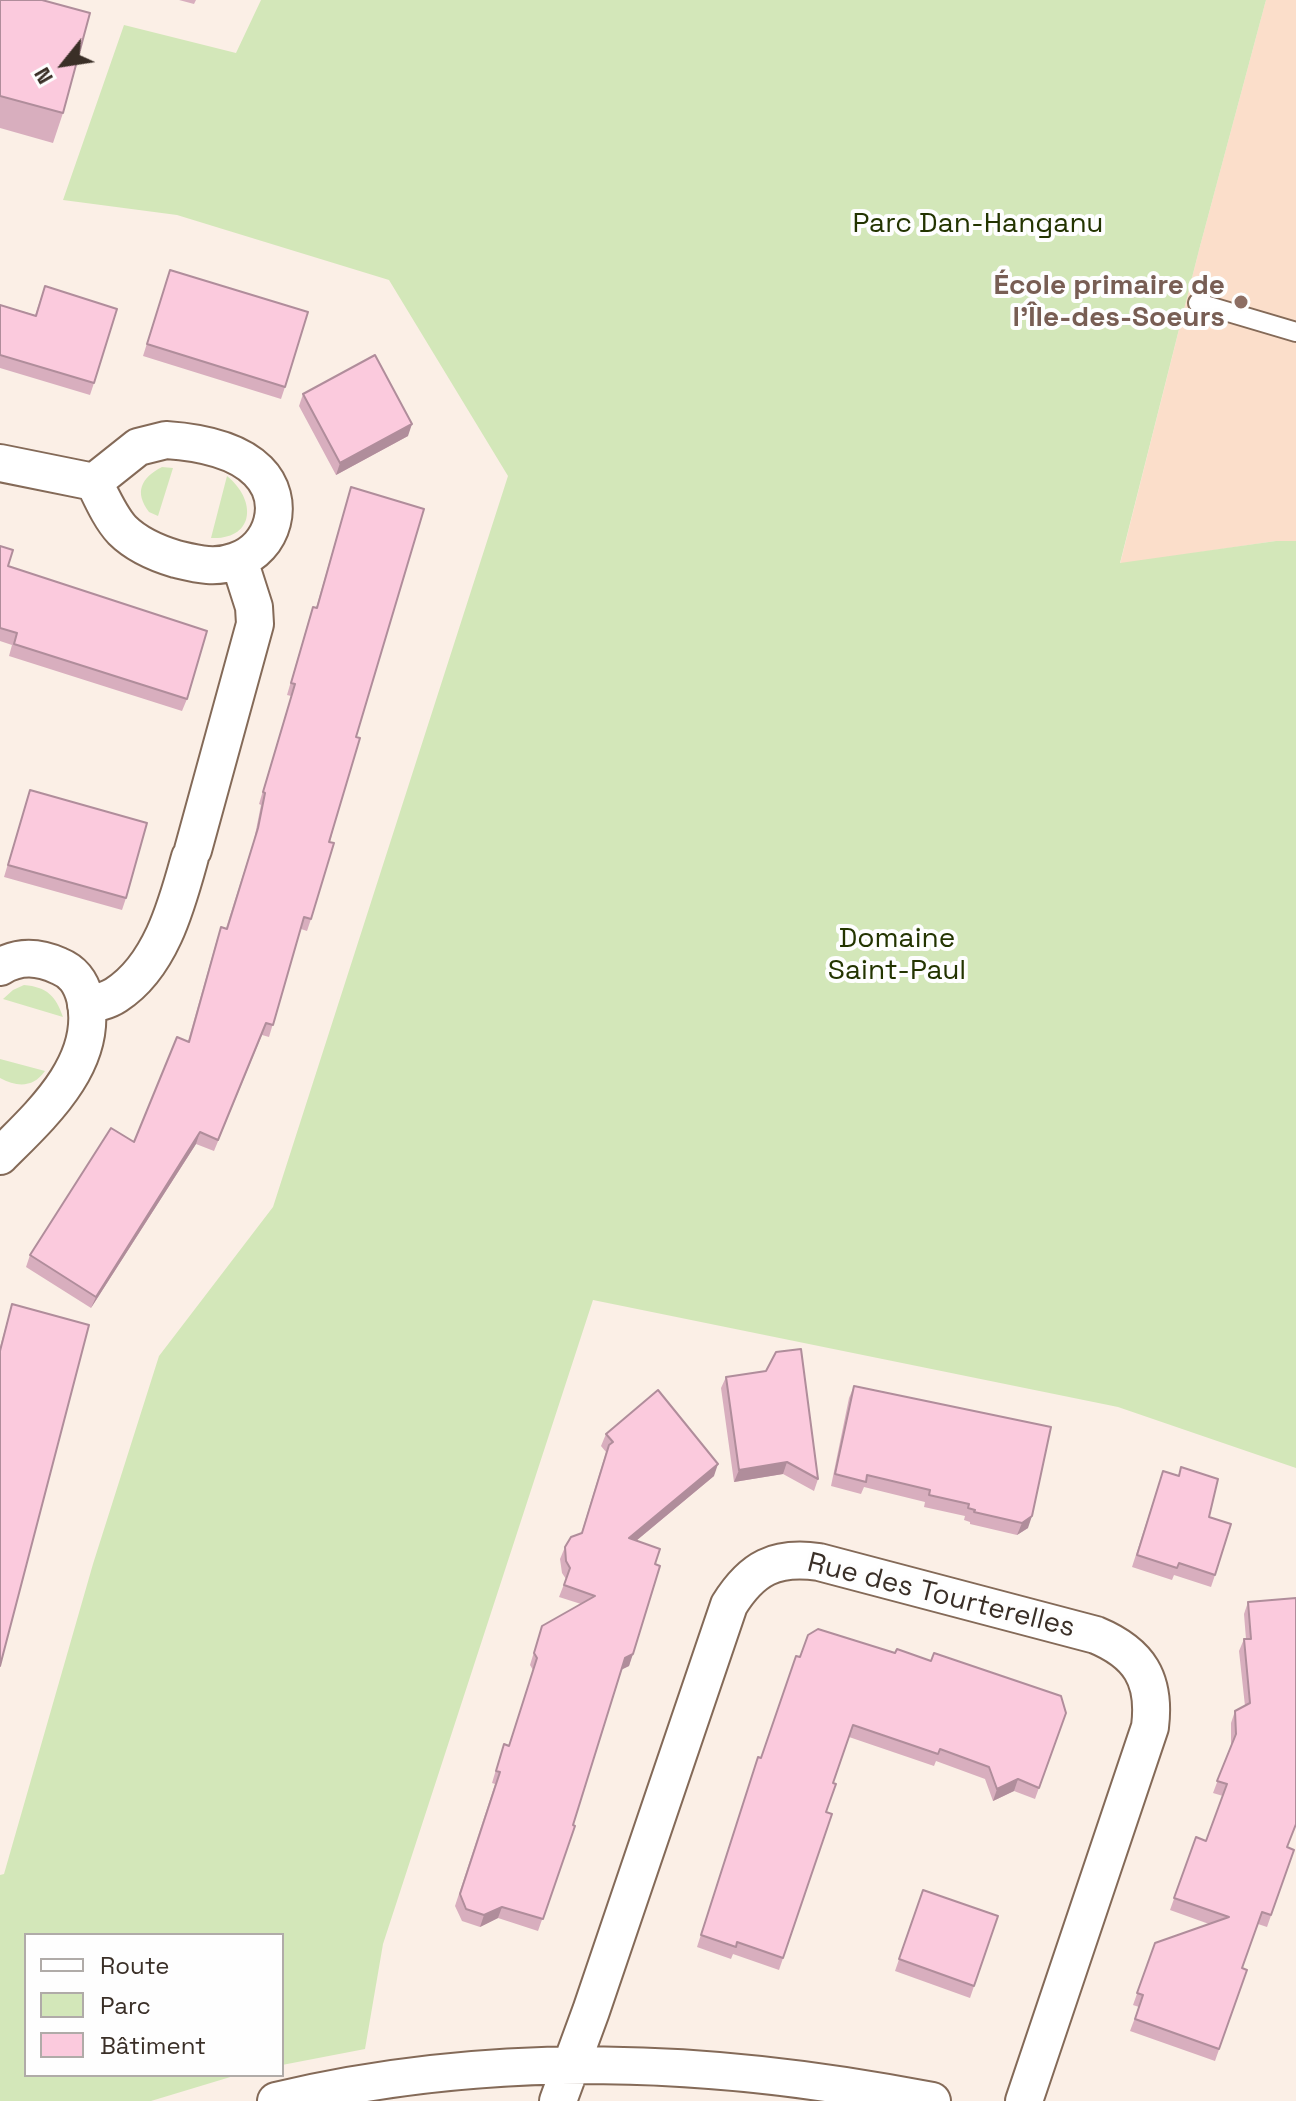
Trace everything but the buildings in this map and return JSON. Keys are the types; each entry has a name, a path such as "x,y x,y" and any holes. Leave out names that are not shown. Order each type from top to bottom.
{"street":[{"path":"0,463 94,482 123,531 149,549 198,565 227,564 239,560 264,543 274,516 274,504 266,481 257,470 232,454 182,441 153,442 125,455 94,482"},
{"path":"86,1005 115,997 132,982 147,964 177,904 255,624 254,607 239,560"},
{"path":"0,967 20,958 33,958 63,967 81,984 86,1005 86,1024 77,1061 69,1078 42,1114 0,1156"},
{"name":"Rue des Tourterelles","path":"558,2101 729,1605 755,1572 795,1559 819,1562 1096,1635 1119,1645 1135,1659 1146,1678 1153,1704 1150,1727 1024,2101"},
{"path":"276,2101 397,2079 571,2065 643,2065 758,2073 932,2101"}],"lane":[{"path":"1198,303 1296,332"}],"shaded area":[{"name":"École primaire de l'Île-des-Soeurs","path":"1266,0 1296,0 1296,541 1276,541 1120,564 1199,250"}],"green space":[{"name":"Domaine Saint-Paul","path":"261,0 1266,0 1120,563 1276,541 1296,541 1296,1468 1118,1407 593,1300 383,1944 365,2049 284,2065 284,1933 24,1933 24,2077 230,2077 151,2101 0,2101 0,1875 4,1874 93,1564 159,1356 273,1207 508,476 389,280 177,215 63,200 124,25 236,53"},
{"path":"162,467 173,468 158,516 149,512 144,505 141,492 149,476"},
{"path":"227,476 243,496 247,517 236,533 211,538"},
{"path":"24,985 50,994 63,1017 3,999"},
{"path":"0,1059 45,1071 30,1083 13,1083 0,1078"}],"place":[{"name":"École primaire de l'Île-des-Soeurs","path":"1241,302"}],"park label":[{"name":"Parc Dan-Hanganu","path":"978,224"}]}
